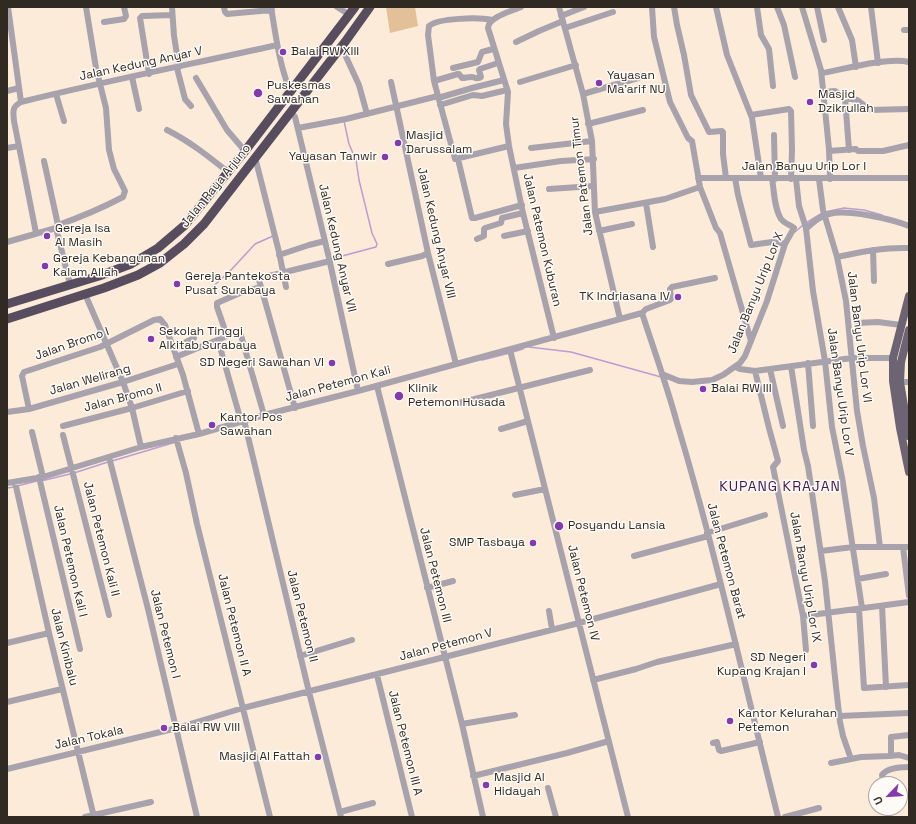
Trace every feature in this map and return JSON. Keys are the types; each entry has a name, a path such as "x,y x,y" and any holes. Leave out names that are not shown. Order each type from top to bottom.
{"highway":[{"name":"Jalan Raya Arjuno","path":"7,319 138,275 160,263 184,244 204,224 370,7"},
{"name":"Jalan Raya Arjuno","path":"7,304 131,264 158,248 185,225 245,151 352,11"},
{"path":"338,30 338,37 341,46"},
{"path":"328,43 341,46"}],"main road":[{"path":"909,296 893,358 893,381 900,428 909,472"},
{"path":"909,330 901,362 900,382 909,436"}],"street":[{"path":"8,7 9,33 22,102"},
{"path":"7,242 82,217 123,197 125,192 114,169 109,150 106,108 96,68 86,7"},
{"path":"104,22 124,19 126,16 124,7"},
{"path":"172,7 178,67 185,99 191,106"},
{"path":"224,7 227,14 272,9 282,72 290,91"},
{"path":"337,7 352,11"},
{"path":"521,7 492,20 446,20 432,24 428,30 434,81 454,157 458,159 472,218 522,205"},
{"name":"Jalan Patemon Timur","path":"559,7 583,94 594,159 595,212 620,319"},
{"path":"516,42 584,7"},
{"path":"652,7 654,37 670,102 688,138 692,141 700,187 716,228 720,233 751,341"},
{"path":"674,7 691,95 710,133 723,132 723,154 726,178"},
{"path":"716,7 727,55 751,115 762,178"},
{"path":"757,7 761,35 769,50 773,86"},
{"path":"777,7 784,25 795,77"},
{"path":"802,7 822,73 830,179"},
{"path":"817,7 824,40"},
{"path":"838,7 852,40 856,67"},
{"path":"872,7 878,63"},
{"path":"565,28 613,12"},
{"path":"149,74 140,18 142,16 172,15"},
{"name":"Jalan Patemon Kuburan","path":"492,20 488,24 488,28 507,90 508,100 506,124 514,168 523,213 554,338"},
{"name":"Jalan Kedung Anyar V","path":"14,121 14,107 22,102 99,83 149,74 277,45"},
{"path":"341,46 359,85 367,113"},
{"path":"453,68 478,62 482,52 494,48"},
{"path":"822,73 878,63 909,62"},
{"path":"434,81 458,74 462,78 471,77 476,79 481,77 480,69 498,63"},
{"path":"520,82 576,66"},
{"path":"132,77 140,109"},
{"path":"196,78 227,130 245,151"},
{"path":"583,94 638,78"},
{"path":"439,100 472,88 504,80"},
{"name":"Jalan Kedung Anyar VIII","path":"391,82 428,253 456,364"},
{"path":"7,91 19,88"},
{"path":"298,128 344,120 367,113 397,107 439,100 482,96 507,90"},
{"path":"824,92 835,91 845,98 857,100 870,110 909,109"},
{"path":"56,94 64,121"},
{"path":"845,98 849,150"},
{"name":"Jalan Banyu Urip Lor V","path":"751,115 789,109 791,111 794,179 805,227 813,291 825,361 832,427 842,477 858,579 861,609 863,687 886,687"},
{"path":"588,124 643,110"},
{"name":"Jalan Kedung Anyar VII","path":"290,111 295,117 298,128 358,391"},
{"path":"7,122 14,121 36,233"},
{"path":"166,130 183,138 207,154 228,172"},
{"path":"773,178 774,135"},
{"path":"531,148 592,141"},
{"path":"829,151 883,151 909,145"},
{"path":"7,148 19,146"},
{"path":"458,159 510,146"},
{"path":"255,157 286,288"},
{"path":"514,168 561,161 594,159"},
{"path":"44,161 70,284"},
{"name":"Jalan Banyu Urip Lor I","path":"698,178 909,178"},
{"path":"735,178 751,246 772,242 785,244"},
{"name":"Jalan Banyu Urip Lor X","path":"662,375 679,381 692,382 712,380 737,368 745,356 767,301 785,244 794,228 782,219 779,213 773,178"},
{"name":"Jalan Banyu Urip Lor VI","path":"819,179 824,213 838,257 846,301 857,411 874,498 880,547"},
{"path":"549,189 594,186"},
{"path":"595,212 646,203 678,195 700,187"},
{"path":"646,203 653,247"},
{"path":"477,239 484,236 485,228 501,224 502,218 523,213"},
{"path":"805,227 824,213 864,215 909,226"},
{"path":"599,231 632,224"},
{"path":"504,236 528,231"},
{"path":"279,255 325,241"},
{"path":"838,257 894,247 909,248"},
{"path":"874,250 874,281"},
{"path":"388,264 422,256 428,253"},
{"path":"295,408 261,287 260,278 329,260"},
{"name":"Jalan Petemon Kali","path":"7,483 15,486 72,472 110,461 141,447 176,441 264,415 358,391 378,388 456,364 510,352 642,313 646,309 670,300 670,289 672,287 715,278"},
{"path":"176,357 227,336 217,304 240,293 261,287"},
{"path":"85,294 124,382 141,447"},
{"name":"Jalan Petemon Barat","path":"642,313 677,423 708,534 778,817"},
{"name":"Jalan Bromo I","path":"29,409 22,376 24,372 108,344 154,320 160,319 165,325 188,391 199,434"},
{"path":"857,323 878,322 901,325"},
{"path":"240,332 264,415"},
{"path":"173,349 194,338"},
{"name":"Jalan Petemon II","path":"218,340 244,422 300,656 341,814"},
{"name":"Jalan Petemon IV","path":"510,352 628,817"},
{"path":"737,368 755,371 852,358 893,358"},
{"path":"808,363 813,426"},
{"name":"Jalan Welirang","path":"7,412 29,409 124,382 178,364"},
{"path":"791,366 821,551 842,732 851,759"},
{"path":"770,369 783,426"},
{"path":"459,403 520,389 574,373 590,370"},
{"name":"Jalan Banyu Urip Lor IX","path":"755,371 778,461 773,467 803,616 806,650"},
{"path":"900,382 909,382"},
{"name":"Jalan Petemon III","path":"378,388 462,724 483,817"},
{"name":"Jalan Bromo II","path":"63,426 132,408 188,391"},
{"path":"501,429 528,421"},
{"name":"Jalan Petemon Kali I","path":"32,432 40,479 80,649"},
{"name":"Jalan Petemon Kali II","path":"64,435 72,472 109,615"},
{"name":"Jalan Petemon II A","path":"176,441 186,473 197,524 270,817"},
{"name":"Jalan Petemon I","path":"110,461 126,518 198,817"},
{"name":"Jalan Kinibalu","path":"15,486 77,752 94,816"},
{"path":"515,495 545,489"},
{"path":"634,556 765,515"},
{"path":"821,551 853,547 906,547 909,596"},
{"path":"858,579 886,574"},
{"path":"427,588 453,581"},
{"name":"Jalan Petemon V","path":"177,728 243,708 376,675 721,584"},
{"path":"803,616 909,602"},
{"path":"882,606 886,687 909,685"},
{"path":"549,611 552,629"},
{"path":"7,643 49,633"},
{"path":"300,656 352,640"},
{"path":"593,680 657,662 736,644"},
{"name":"Jalan Petemon III A","path":"376,675 412,817"},
{"path":"7,702 62,689"},
{"path":"840,716 909,713"},
{"path":"462,724 515,715"},
{"name":"Jalan Tokala","path":"7,769 177,728"},
{"path":"891,756 891,737 909,735"},
{"path":"473,776 567,754 609,742"},
{"path":"713,743 717,742 720,751 760,742"},
{"path":"831,763 860,757 900,755 909,758"},
{"path":"882,776 885,772 894,768 909,767"},
{"path":"548,788 556,817"},
{"path":"85,817 151,802"},
{"path":"341,814 373,803"},
{"path":"785,817 819,808"}],"shaded area":[{"path":"386,7 415,7 418,26 390,33"}],"waterway":[{"path":"331,259 376,247 377,244 372,233 359,180 356,160 349,144 344,121"},
{"path":"825,212 844,208 864,210 882,215"},
{"path":"806,223 822,213"},
{"path":"795,232 803,225"},
{"path":"207,292 231,270 255,244 273,236"},
{"path":"529,347 571,352 661,377"},
{"path":"513,352 523,349"},
{"path":"482,360 510,353"},
{"path":"112,461 176,442"},
{"path":"74,473 108,462"},
{"path":"41,481 70,474"},
{"path":"17,486 37,481"},
{"path":"7,488 14,487"}],"place":[{"name":"Balai RW XIII","path":"283,52"},
{"name":"Yayasan Ma'arif NU","path":"599,83"},
{"name":"Puskesmas Sawahan","path":"258,93"},
{"name":"Masjid Dzikrullah","path":"810,102"},
{"name":"Masjid Darussalam","path":"398,143"},
{"name":"Yayasan Tanwir","path":"385,157"},
{"name":"Gereja Isa Al Masih","path":"47,236"},
{"name":"Gereja Kebangunan Kalam Allah","path":"45,266"},
{"name":"Gereja Pantekosta Pusat Surabaya","path":"177,284"},
{"name":"TK Indriasana IV","path":"678,297"},
{"name":"Sekolah Tinggi Alkitab Surabaya","path":"151,339"},
{"name":"SD Negeri Sawahan VI","path":"332,363"},
{"name":"Balai RW III","path":"703,389"},
{"name":"Klinik Petemon Husada","path":"399,396"},
{"name":"Kantor Pos Sawahan","path":"212,425"},
{"name":"Posyandu Lansia","path":"559,526"},
{"name":"SMP Tasbaya","path":"533,543"},
{"name":"SD Negeri Kupang Krajan I","path":"814,665"},
{"name":"Kantor Kelurahan Petemon","path":"730,721"},
{"name":"Balai RW VIII","path":"164,728"},
{"name":"Masjid Al Fattah","path":"318,757"},
{"name":"Masjid Al Hidayah","path":"486,785"}],"district":[{"name":"KUPANG KRAJAN","path":"780,487"}]}
